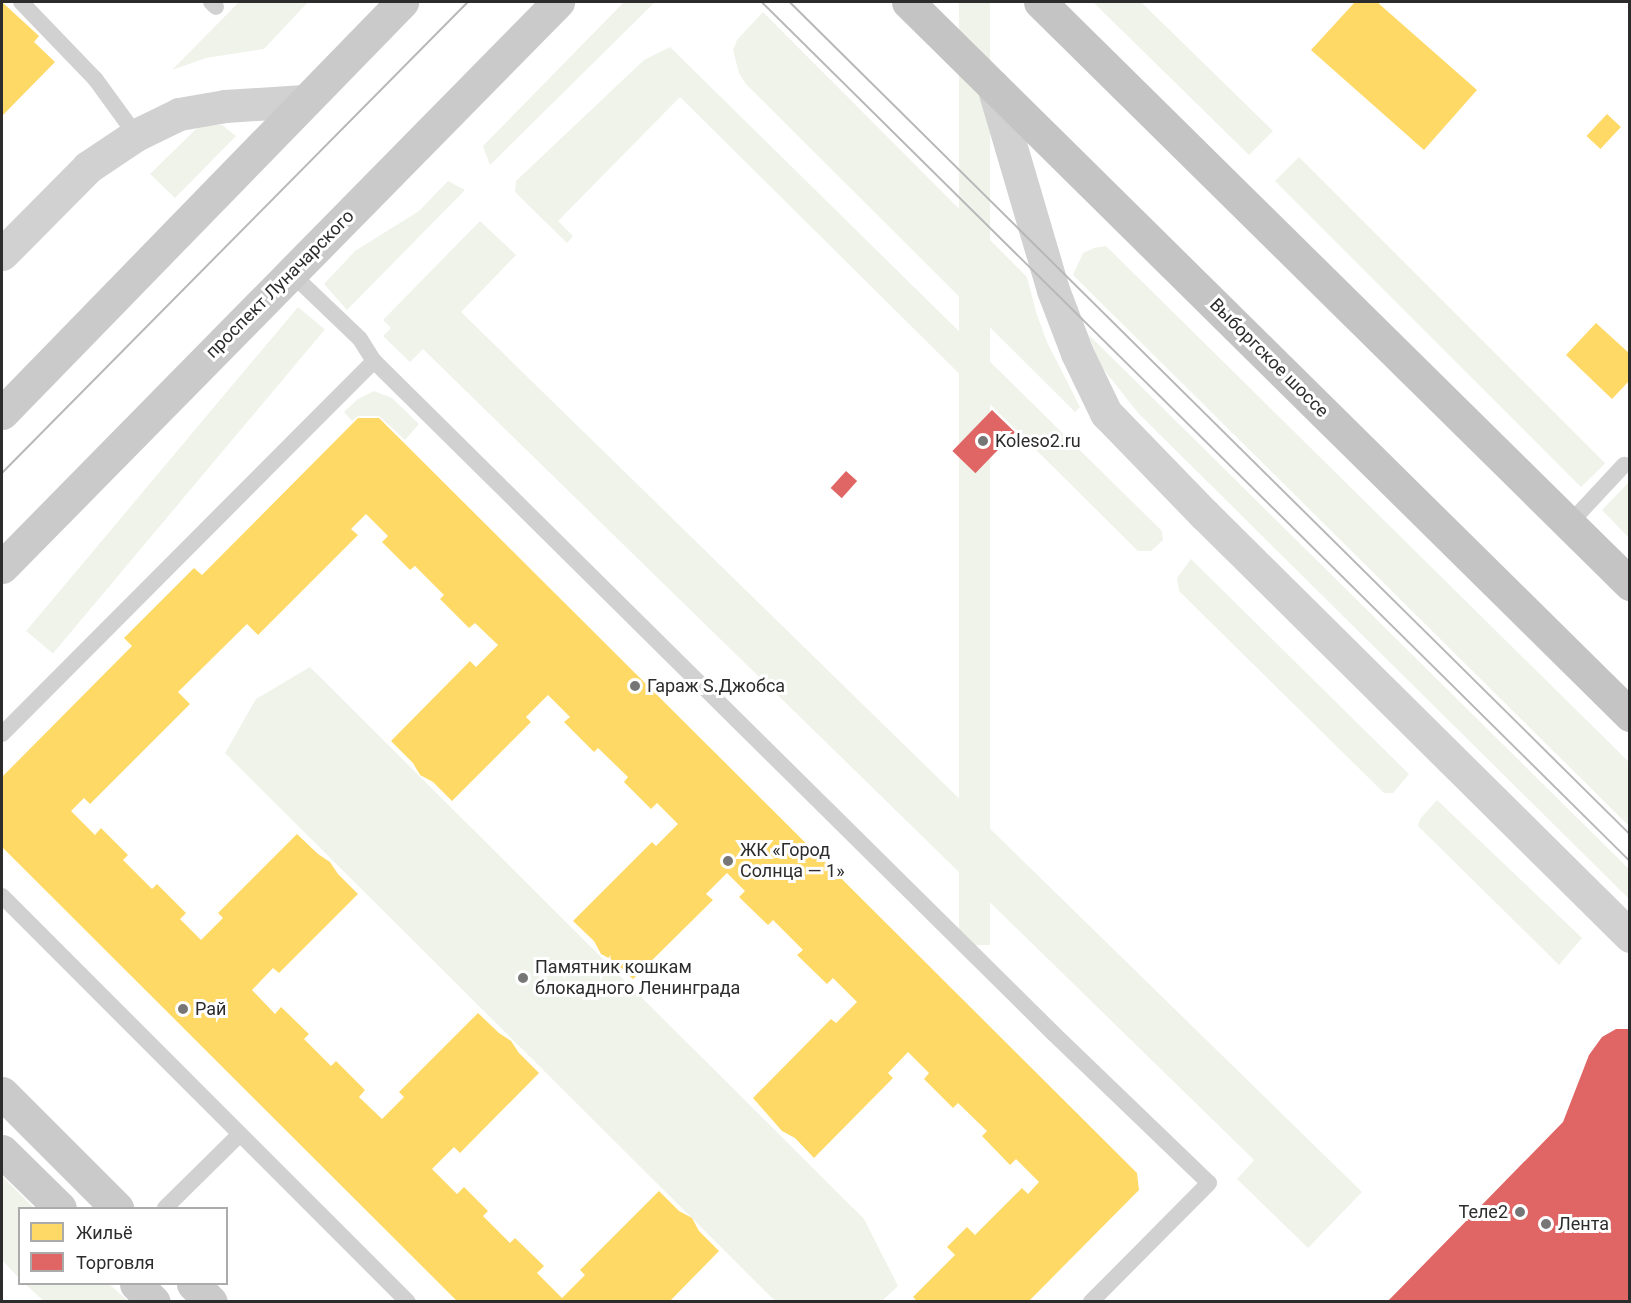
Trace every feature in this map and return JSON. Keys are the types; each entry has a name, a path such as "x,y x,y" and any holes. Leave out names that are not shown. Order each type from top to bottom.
{"main road":[{"path":"2,413 402,2"},
{"name":"проспект Луначарского","path":"2,567 558,2"},
{"name":"Выборгское шоссе","path":"908,2 1629,715"},
{"path":"1040,2 1629,584"},
{"path":"2,1093 115,1207"},
{"path":"2,1151 58,1207"},
{"path":"137,1285 154,1302"},
{"path":"194,1285 211,1302"}],"street":[{"path":"993,86 1053,290 1077,353 1106,413 1204,515 1629,936"},
{"path":"2,255 88,166 136,135 179,114 225,106 304,101"}],"lane":[{"path":"21,2 96,80 136,135"},
{"path":"291,273 360,339 374,361 1053,1033 1209,1183 1091,1302"},
{"path":"2,734 374,361"},
{"path":"1569,524 1624,465"},
{"path":"2,896 408,1302"},
{"path":"167,1207 240,1134"}],"shaded area":[{"path":"239,2 308,2 264,49 206,58 172,70"},
{"path":"624,2 655,2 490,165 483,146"},
{"path":"959,2 990,2 990,945 959,945"},
{"path":"1093,2 1141,2 1273,131 1249,155"},
{"path":"763,12 1027,277 1047,342 1080,407 1075,412 746,84 739,73 733,50 737,40"},
{"path":"670,47 1162,531 1163,540 1151,551 1138,551 680,97 558,221 573,236 567,243 515,192 516,181 644,60"},
{"path":"209,124 222,125 236,136 175,198 150,174 196,129"},
{"path":"1299,157 1605,463 1581,487 1275,181"},
{"path":"448,181 465,190 347,310 324,284 355,251 419,211"},
{"path":"480,221 516,255 461,312 1362,1192 1308,1248 1237,1179 1254,1160 423,349 410,362 383,336 391,328 383,320"},
{"path":"1106,246 1629,762 1629,826 1073,275 1083,253"},
{"path":"298,307 325,329 53,654 26,631"},
{"path":"1088,334 1629,869 1629,899 1138,413 1101,366"},
{"path":"374,391 392,398 419,424 405,440 379,416 358,416 352,421 344,412 358,399"},
{"path":"1630,483 1629,538 1602,510"},
{"path":"1191,559 1409,774 1393,793 1384,793 1179,591 1177,578"},
{"path":"310,667 864,1219 898,1286 882,1301 775,1301 225,753 256,699"},
{"path":"1437,800 1582,938 1559,965 1418,826 1420,819"},
{"path":"2,1176 33,1207 18,1207 18,1277 2,1260"},
{"path":"26,1285 110,1285 128,1301 44,1301"}],"building: Жильё":[{"path":"2,2 39,36 34,42 55,62 2,116"},
{"path":"1355,2 1377,2 1477,90 1424,150 1311,50"},
{"path":"1607,114 1621,127 1600,149 1587,136"},
{"path":"1596,323 1630,354 1630,380 1612,399 1566,355"},
{"name":"ЖК «Город Солнца — 1»","path":"358,418 379,418 1137,1173 1139,1190 1028,1302 918,1302 913,1297 955,1255 947,1247 967,1227 975,1235 1022,1188 1028,1194 1039,1182 1016,1159 1010,1165 982,1136 987,1131 958,1103 953,1108 924,1079 929,1073 908,1052 888,1073 893,1078 814,1158 795,1138 782,1131 753,1098 831,1019 836,1023 857,1002 833,978 827,984 797,955 803,950 773,920 768,925 739,897 745,891 727,873 706,894 713,900 633,979 614,961 601,954 594,941 573,921 652,842 656,846 678,824 657,803 651,809 624,782 628,777 598,748 594,752 564,722 570,717 548,695 526,717 531,722 452,801 433,782 420,775 413,763 391,741 470,661 476,667 498,645 475,623 469,628 440,599 444,595 415,566 410,570 382,542 388,536 366,514 351,529 358,535 258,635 247,624 178,692 190,704 90,804 84,798 71,811 95,835 101,828 128,855 123,860 152,889 157,884 186,913 180,919 201,940 223,918 218,913 297,834 330,862 338,874 358,894 279,973 273,968 252,990 275,1014 281,1007 309,1034 304,1039 331,1066 336,1061 365,1090 359,1097 382,1119 404,1097 399,1092 478,1013 511,1041 519,1053 539,1073 460,1153 454,1147 432,1169 457,1194 464,1187 488,1211 483,1216 510,1243 515,1238 544,1266 537,1273 562,1298 585,1275 580,1270 659,1191 679,1211 692,1218 699,1231 719,1251 669,1302 458,1302 2,847 2,777 132,646 124,638 194,568 202,575"}],"building: Торговля":[{"name":"Koleso2.ru","path":"992,410 1015,432 975,473 952,451"},
{"path":"846,471 857,481 842,498 831,488"},
{"name":"Лента","path":"1616,1029 1630,1029 1630,1302 1387,1302 1563,1122 1589,1055 1602,1037"}],"tram line":[{"path":"2,473 468,2"},
{"path":"762,2 1630,861"},
{"path":"790,2 1630,834"}],"place":[{"name":"Koleso2.ru","path":"983,441"},
{"name":"Гараж S.Джобса","path":"635,686"},
{"name":"ЖК «Город Солнца — 1»","path":"728,861"},
{"name":"Памятник кошкам блокадного Ленинграда","path":"523,978"},
{"name":"Рай","path":"183,1009"},
{"name":"Теле2","path":"1520,1212"},
{"name":"Лента","path":"1546,1224"}]}
